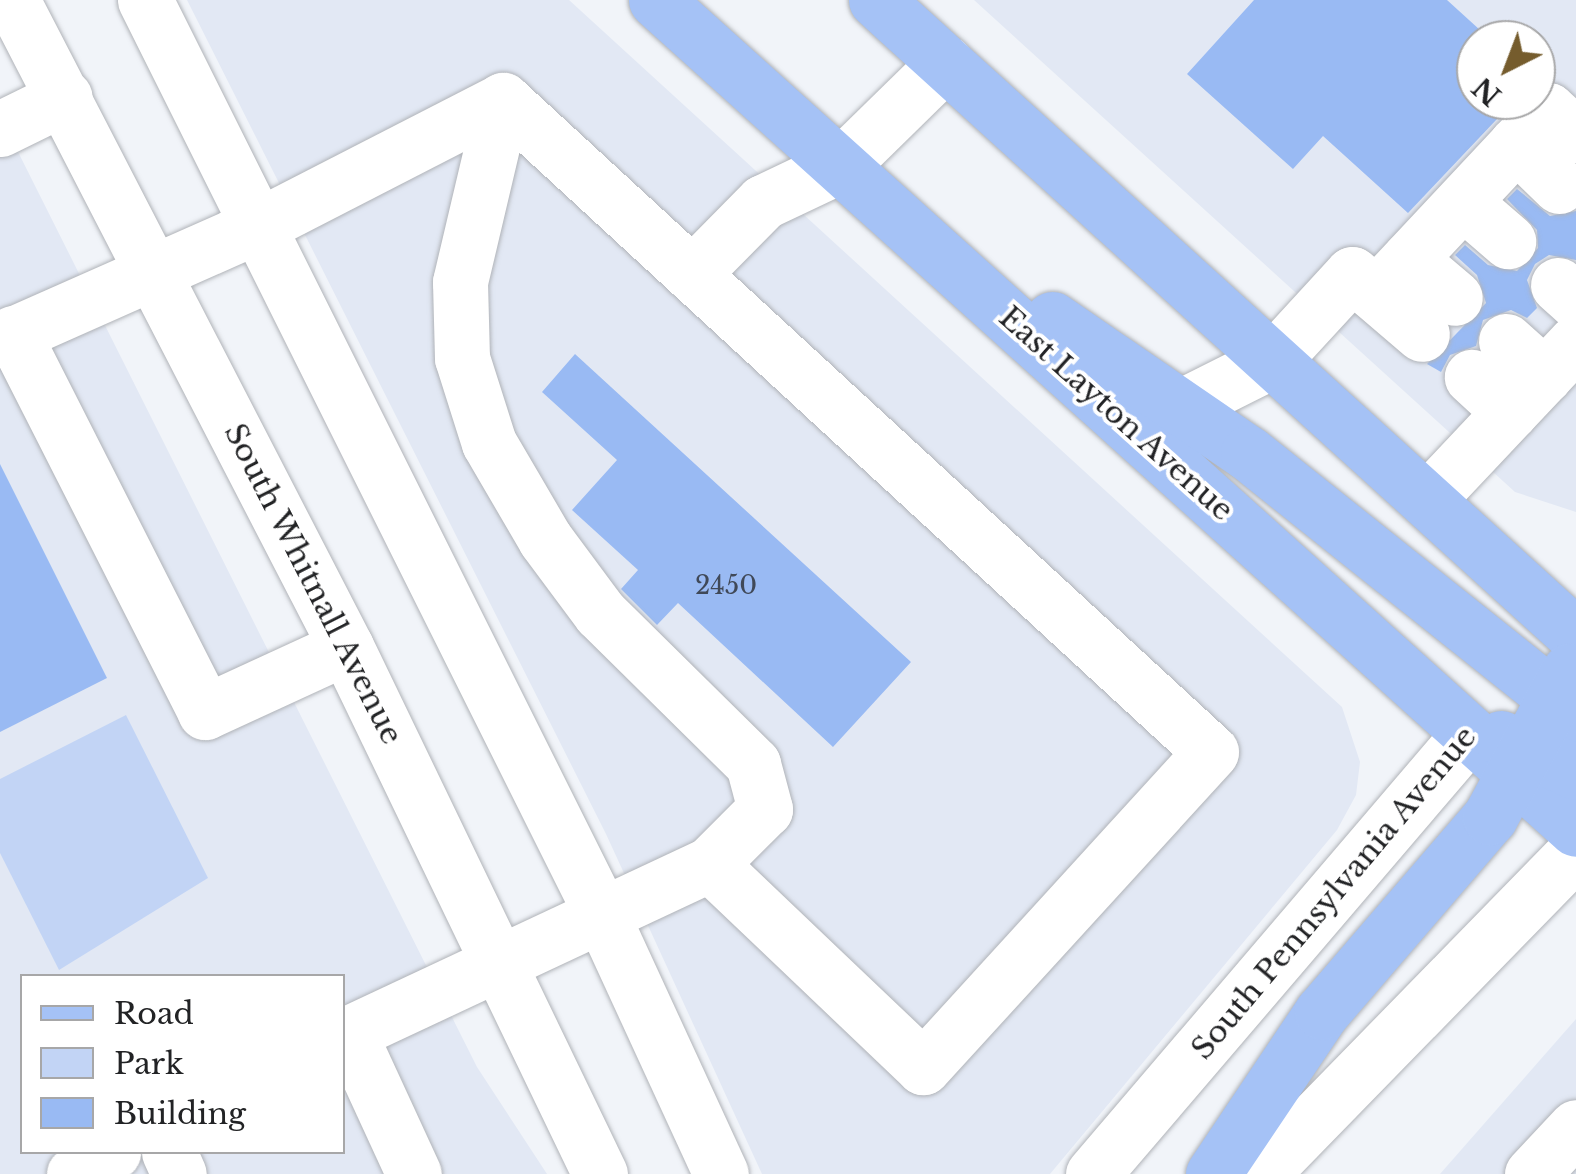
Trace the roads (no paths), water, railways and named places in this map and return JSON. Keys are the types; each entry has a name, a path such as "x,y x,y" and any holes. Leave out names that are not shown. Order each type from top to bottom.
{"main road":[{"name":"East Layton Avenue","path":"656,0 1469,734 1546,732 1576,829"},
{"path":"876,0 1272,361 1572,624"},
{"path":"896,215 1182,406 1336,520 1546,732 1322,1012 1213,1174"},
{"name":"South Pennsylvania Avenue","path":"1469,734 1546,732 1572,624"}],"street":[{"name":"South Whitnall Avenue","path":"12,0 346,648 600,1174"},
{"path":"146,0 600,910 721,1174"},
{"path":"692,274 763,202 840,165 945,63"},
{"path":"0,130 65,97"},
{"path":"346,648 204,712 7,336 260,224 503,100"},
{"path":"503,100 1211,752 923,1067 710,864"},
{"path":"414,1174 346,1035 498,957 710,864 766,808 753,764 600,613 545,538 489,443 462,358 460,282 503,100"},
{"path":"1393,277 1548,110 1576,135"},
{"path":"1516,144 1559,186"},
{"path":"1463,202 1508,241"},
{"path":"1182,406 1272,361 1352,274 1393,277 1439,316"},
{"path":"1428,500 1536,366"},
{"name":"South Pennsylvania Avenue","path":"1093,1174 1469,734"},
{"path":"1262,1174 1576,850"},
{"path":"1532,1174 1576,1127"},
{"path":"74,1174 109,1154"}]}
